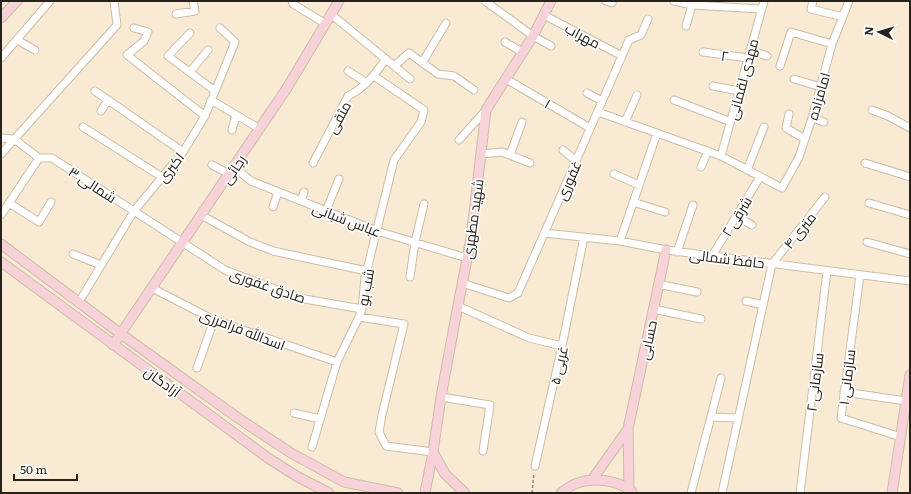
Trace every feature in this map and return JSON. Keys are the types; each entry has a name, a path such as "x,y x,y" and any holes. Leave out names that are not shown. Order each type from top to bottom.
{"street":[{"path":"1,18 17,1"},
{"path":"1,58 50,1"},
{"path":"1,154 116,25 114,1"},
{"path":"176,14 195,11 193,1"},
{"path":"292,1 293,4 326,24"},
{"name":"رجائی","path":"113,345 287,88 339,1"},
{"path":"485,1 533,36 551,46"},
{"name":"شهید مطهری","path":"425,493 441,397 471,238 486,110 533,36 551,1"},
{"path":"674,1 761,9"},
{"name":"مهدی لقمانی","path":"721,156 764,1"},
{"path":"813,1 811,9 843,17"},
{"name":"امامزاده","path":"760,177 782,188 799,157 812,118 832,44 849,1"},
{"path":"686,26 692,3"},
{"path":"332,15 410,79"},
{"name":"مهراب","path":"544,15 622,56"},
{"name":"غفوری","path":"462,283 508,298 518,293 629,40 641,35 648,19"},
{"path":"422,64 446,23"},
{"path":"134,28 148,32 144,41 127,55 205,116"},
{"name":"اکبری","path":"79,302 134,211 183,152 205,116 235,42 220,28"},
{"path":"780,66 791,32 832,44"},
{"path":"190,33 168,56 215,91"},
{"path":"17,40 35,50"},
{"path":"505,42 522,52"},
{"path":"190,72 208,50"},
{"path":"750,50 767,56"},
{"name":"۲","path":"703,52 748,58"},
{"path":"394,66 409,53 422,64 438,74 454,76 474,90"},
{"name":"متقی","path":"313,163 348,96 359,91 374,76 386,59"},
{"path":"348,71 367,83"},
{"name":"شب بو","path":"374,76 424,110 421,122 394,160 367,271 362,309 359,317 404,324 379,432 386,446 433,452"},
{"name":"۱","path":"506,78 590,128"},
{"path":"794,79 821,87"},
{"path":"713,86 739,91"},
{"path":"94,91 183,152"},
{"path":"587,93 602,101"},
{"path":"624,122 637,95"},
{"path":"101,110 108,100"},
{"path":"211,100 260,129"},
{"path":"674,100 731,122"},
{"path":"459,140 486,110"},
{"path":"872,110 888,116 910,128"},
{"path":"598,112 721,156 760,177"},
{"path":"789,114 786,128 805,138"},
{"path":"232,130 236,115"},
{"path":"812,118 824,122"},
{"path":"510,155 522,122"},
{"path":"83,127 162,177"},
{"path":"747,170 764,127"},
{"path":"620,241 657,133"},
{"path":"1,138 14,139"},
{"name":"۳ شمالی","path":"14,139 39,158 52,158 182,243"},
{"path":"563,150 576,161"},
{"path":"701,167 708,151"},
{"path":"481,154 502,152 530,164"},
{"path":"1,215 39,158"},
{"path":"865,163 910,177"},
{"name":"عباس شبانی","path":"212,165 232,170 251,181 377,231 467,258"},
{"path":"614,174 639,185"},
{"name":"۲ شرقی","path":"712,256 760,177"},
{"path":"326,211 339,179"},
{"path":"273,207 278,192"},
{"path":"301,201 304,192"},
{"name":"۴ متری","path":"772,264 825,197"},
{"path":"9,203 39,222 51,202"},
{"path":"633,202 665,212"},
{"path":"868,203 910,215"},
{"path":"410,277 415,242 424,204"},
{"path":"677,252 693,205"},
{"path":"202,215 250,242 273,251 367,271"},
{"path":"736,216 752,225"},
{"name":"حافظ شمالی","path":"544,233 620,241 677,252 910,281"},
{"name":"۵ غربی","path":"535,466 562,346 584,237"},
{"path":"867,242 910,254"},
{"name":"صادق غفوری","path":"182,243 225,270 299,298 362,309"},
{"path":"1,244 121,334 238,418 291,452 344,482 398,493"},
{"name":"حسابی","path":"630,491 628,429 666,250"},
{"path":"73,254 101,265"},
{"name":"آزادگان","path":"1,262 268,458 298,478 328,493"},
{"path":"722,493 772,264"},
{"name":"سازمانی ۲","path":"800,493 828,271"},
{"name":"سازمانی ۱","path":"860,275 841,418 901,436"},
{"path":"658,284 697,292"},
{"name":"اسدالله فرامرزی","path":"152,288 214,320 337,362"},
{"path":"746,300 763,305"},
{"path":"458,306 529,338 562,346"},
{"path":"653,308 701,319"},
{"path":"312,447 337,362 359,317"},
{"path":"197,368 214,320"},
{"path":"892,493 901,436 906,425 906,401 910,375"},
{"path":"692,493 722,378"},
{"path":"844,392 906,401"},
{"path":"441,397 490,405 483,450"},
{"path":"294,412 320,419"},
{"path":"711,417 738,418"},
{"name":"حسابی","path":"592,480 628,429"},
{"path":"433,452 445,474 465,493"},
{"path":"561,493 574,484 592,480 611,482 630,491"}],"path":[{"path":"532,493 535,466"}]}
